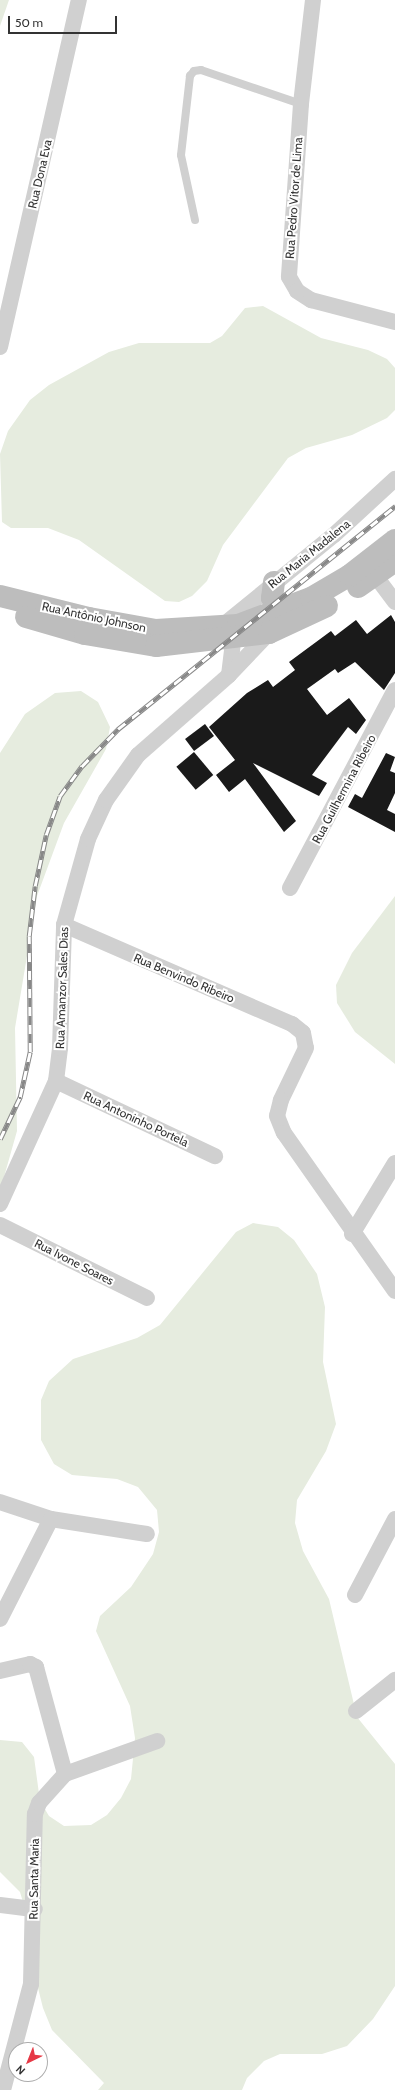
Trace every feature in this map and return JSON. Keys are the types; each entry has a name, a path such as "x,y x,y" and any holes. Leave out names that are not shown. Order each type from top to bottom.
{"main road":[{"path":"230,631 269,634 320,610 371,570 395,540"},
{"path":"230,631 311,598 371,570 395,562"},
{"path":"274,582 272,598 283,610"},
{"name":"Rua Antônio Johnson","path":"0,596 128,626 156,630 230,631"},
{"name":"Rua Antônio Johnson","path":"0,610 85,634 140,644 230,631"}],"street":[{"name":"Rua Dona Eva","path":"0,347 80,0"},
{"name":"Rua Pedro Vitor de Lima","path":"313,0 301,104 289,277 297,291 311,300 395,322"},
{"name":"Rua Maria Madalena","path":"230,631 258,595 334,535 395,479"},
{"path":"371,570 395,602"},
{"path":"229,675 230,631"},
{"name":"Rua Amanzor Sales Dias","path":"0,1204 56,1082 64,925 88,839 106,800 138,755 229,675 269,634"},
{"name":"Rua Guilhermina Ribeiro","path":"290,888 395,690"},
{"name":"Rua Benvindo Ribeiro","path":"64,925 292,1024 303,1033 306,1048 281,1100 277,1116 284,1133 352,1234"},
{"name":"Rua Antoninho Portela","path":"56,1082 216,1156"},
{"path":"395,1163 352,1234 395,1291"},
{"name":"Rua Ivone Soares","path":"0,1225 147,1298"},
{"path":"0,1502 51,1519 147,1534"},
{"path":"0,1619 5,1595 51,1519"},
{"path":"355,1595 395,1519"},
{"path":"0,1671 30,1664 36,1667 65,1774"},
{"path":"356,1711 395,1680"},
{"name":"Rua Santa Maria","path":"3,2090 31,1984 35,1909 35,1814 44,1794 65,1774 157,1741"},
{"path":"0,1905 35,1909"}],"lane":[{"path":"195,220 181,155 190,76 194,71 201,70 301,104"}],"shaded area":[{"path":"0,0 9,0 0,26"},
{"path":"263,306 321,338 368,350 387,359 395,368 395,410 387,418 352,435 306,448 288,458 223,545 207,581 192,596 179,602 165,601 79,540 48,528 11,528 2,522 0,454 8,431 30,400 49,385 109,352 139,343 210,343 222,336 245,308"},
{"path":"81,691 98,702 110,727 106,749 64,823 37,896 15,1028 17,1131 0,1191 0,753 25,714 55,693"},
{"path":"395,896 395,1064 355,1032 337,1003 336,985 352,953"},
{"path":"253,1223 278,1227 294,1240 317,1274 325,1307 323,1362 336,1424 326,1451 297,1500 295,1523 303,1551 329,1599 357,1717 395,1764 395,1986 373,2019 347,2046 322,2054 280,2054 264,2061 247,2078 242,2090 98,2090 104,2083 52,2030 43,2008 33,1968 28,1919 20,1892 0,1872 0,1740 22,1742 34,1757 40,1801 49,1816 64,1826 91,1825 107,1815 121,1798 131,1779 135,1738 130,1706 96,1631 100,1616 131,1587 153,1554 159,1532 157,1510 138,1487 117,1479 72,1475 54,1464 41,1440 41,1400 49,1381 73,1359 137,1338 160,1325 236,1232"}],"building":[{"path":"391,615 395,622 395,673 384,690 355,662 338,673 335,669 307,689 327,715 349,698 366,720 356,734 348,727 312,775 327,783 319,796 253,763 296,821 284,832 245,779 229,792 216,775 235,760 209,727 247,693 268,680 273,687 295,670 289,662 331,631 335,636 356,620 367,634"},
{"path":"205,724 214,736 194,751 185,739"},
{"path":"194,752 213,775 196,790 176,767"},
{"path":"386,753 395,757 390,771 395,773 395,793 387,810 395,814 395,832 348,807 355,794 362,798"}],"railway":[{"path":"0,1139 20,1097 30,1052 29,936 35,886 46,835 60,796 82,766 118,729 395,506"}]}
